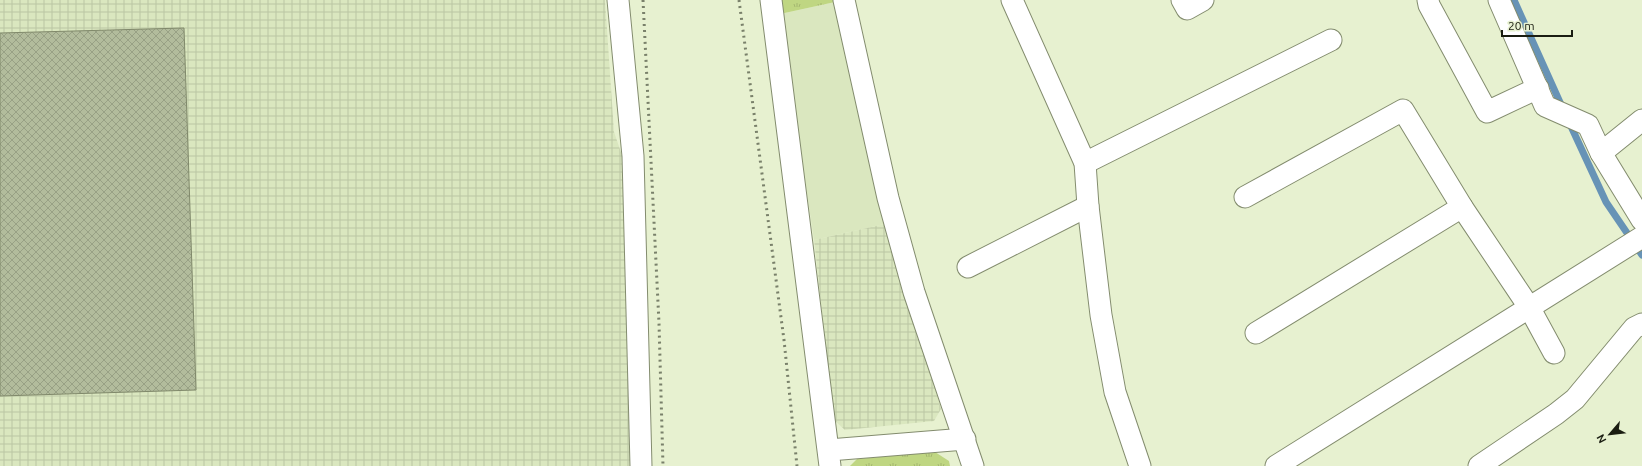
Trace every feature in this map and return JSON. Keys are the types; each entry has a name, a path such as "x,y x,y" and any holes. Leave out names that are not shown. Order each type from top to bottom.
{"street":[{"path":"618,0 633,156 641,466"},
{"path":"771,0 830,458 965,439"},
{"path":"844,0 890,205 914,292 973,466"},
{"path":"1012,0 1085,163 1088,206 1101,315 1115,392 1140,466"},
{"path":"1182,0 1186,9 1202,0"},
{"path":"1428,0 1429,6 1487,112 1538,88"},
{"path":"1499,0 1545,106 1588,125 1600,153 1642,220"},
{"path":"1085,163 1331,40"},
{"path":"1245,197 1403,110 1462,207 1529,307 1554,352"},
{"path":"1600,153 1642,120"},
{"path":"968,267 1088,206"},
{"path":"1256,333 1462,207"},
{"path":"1276,466 1642,237"},
{"path":"1479,466 1556,414 1575,399 1634,328 1642,324"}],"shaded area":[{"path":"0,0 605,0 614,132 623,158 635,466 0,466"},
{"path":"835,2 889,223 814,240 780,14"},
{"path":"889,223 941,409 934,421 845,430 834,420 814,240"}],"green space":[{"path":"778,0 834,0 835,2 780,14"},
{"path":"935,452 949,461 950,466 850,466 857,459"}],"building":[{"path":"184,28 196,390 0,396 0,33"}],"waterway":[{"path":"1514,0 1563,109"},
{"path":"1569,122 1606,202 1642,255"}],"railway":[{"path":"643,0 659,323 663,466"},
{"path":"739,0 784,340 797,466"}]}
